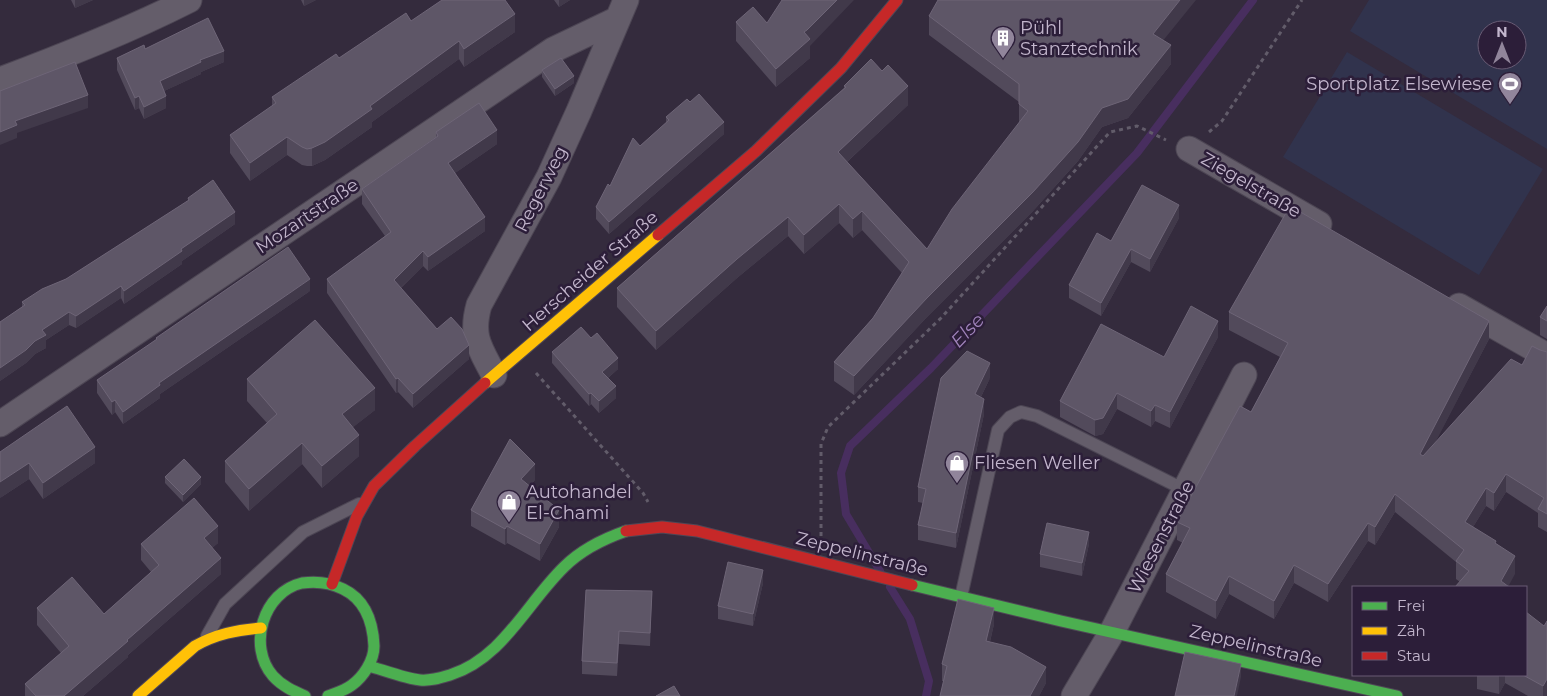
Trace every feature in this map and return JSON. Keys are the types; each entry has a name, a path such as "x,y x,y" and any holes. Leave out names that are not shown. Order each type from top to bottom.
{"main road":[{"name":"Herscheider Straße","path":"332,584 351,531 374,486 415,446 494,375 762,145 841,68 897,0"},
{"name":"Zeppelinstraße","path":"368,666 419,680 436,679 462,671 486,656 513,629 565,566 586,550 608,537 628,530 662,527 697,531 1061,621 1397,696"},
{"path":"305,696 288,690 269,671 263,659 260,646 261,628 265,614 276,599 287,590 300,584 314,582 332,584 354,595 369,614 375,638 368,666 361,677 352,686 328,696"},
{"path":"138,696 204,640 230,630 261,628"}],"street":[{"path":"0,80 77,51 189,0"},
{"name":"Regerweg","path":"494,375 476,339 475,322 479,305 549,177 622,9"},
{"name":"Mozartstraße","path":"0,424 553,50 622,9"},
{"name":"Ziegelstraße","path":"1182,147 1342,238"},
{"path":"1436,292 1547,356"},
{"name":"Wiesenstraße","path":"1074,696 1112,632 1244,375"}],"lane":[{"path":"961,597 998,430 1010,417 1021,412 1037,416 1185,490"},
{"path":"204,640 225,604 303,532 365,501"}],"path":[{"path":"821,562 821,444 828,427 941,318 1110,132 1137,126 1182,147 1222,121 1302,0"},
{"path":"520,354 643,493 662,527"}],"shaded area":[{"name":"Sportplatz Elsewiese","path":"1369,0 1547,0 1547,149 1350,31"},
{"path":"1347,52 1543,169 1479,275 1283,157"}],"building":[{"path":"442,0 505,0 515,14 464,49 459,41 370,106 372,109 325,142 307,149 287,137 250,163 230,135 276,103 272,97 336,54 339,58 406,13 411,21"},
{"path":"782,0 837,0 804,32 810,39 776,69 736,22 753,7 767,23"},
{"path":"938,0 1180,0 1153,34 1171,45 1128,99 1102,108 1078,142 1033,192 927,298 854,376 834,362 873,318 909,262 862,211 853,219 839,204 804,235 788,217 737,259 656,331 617,288 846,87 844,86 871,59 882,71 888,65 908,86 838,152 927,249 952,209 1028,111 1019,104 1019,84 929,16"},
{"path":"208,18 224,51 200,60 201,62 160,81 166,96 144,107 139,96 135,98 117,58 144,45 145,49"},
{"path":"561,58 574,76 555,89 542,70"},
{"path":"75,62 88,95 15,121 17,125 0,132 0,91"},
{"path":"699,94 724,122 609,222 596,207 608,184 610,186 633,138 640,146 669,120 666,117 687,99 690,102"},
{"path":"479,103 497,130 448,163 485,217 428,257 423,251 394,280 437,329 451,317 462,329 469,345 413,394 398,378 396,379 327,279 391,232 362,189 438,136 436,132"},
{"path":"213,180 235,212 124,291 121,286 76,316 69,312 42,330 46,335 35,341 26,350 0,368 0,322 25,305 22,302 42,289 66,279 189,200 188,198"},
{"path":"1142,185 1179,205 1150,259 1131,249 1101,303 1069,285 1097,233 1111,241"},
{"path":"1290,206 1489,321 1420,454 1423,456 1511,359 1522,365 1532,346 1547,352 1547,514 1538,509 1544,498 1506,474 1494,493 1486,488 1465,522 1496,541 1495,543 1515,556 1501,581 1508,586 1456,586 1469,571 1456,561 1464,550 1395,494 1375,527 1368,523 1328,584 1294,565 1274,601 1229,576 1216,601 1166,574 1190,528 1177,522 1240,406 1251,412 1288,343 1229,312"},
{"path":"288,247 310,279 159,383 160,385 123,412 115,400 112,402 97,380"},
{"path":"1191,306 1218,321 1170,412 1155,405 1151,411 1117,393 1103,418 1095,420 1060,401 1101,324 1164,357"},
{"path":"1547,306 1547,321 1540,317"},
{"path":"315,320 375,388 342,414 359,435 322,466 302,443 249,489 225,461 277,414 247,379"},
{"path":"581,327 591,338 597,333 618,358 602,372 616,386 599,401 591,393 589,394 552,352"},
{"path":"967,351 990,363 975,394 984,399 956,533 918,525 926,489 918,487 941,378"},
{"path":"67,406 95,447 43,483 29,463 0,482 0,452"},
{"path":"510,439 535,464 521,479 559,510 540,544 507,526 505,529 471,510"},
{"path":"184,459 201,477 183,495 165,477"},
{"path":"194,498 218,526 204,538 221,558 64,696 36,696 25,684 69,646 37,608 72,577 104,614 159,565 141,544"},
{"path":"1047,523 1089,532 1082,563 1040,554"},
{"path":"728,562 763,570 753,614 718,606"},
{"path":"586,590 652,591 650,633 619,631 617,663 582,661"},
{"path":"958,599 994,608 986,641 1011,647 1046,667 1030,696 940,696 947,666 942,664"},
{"path":"1527,613 1544,626 1547,621 1547,679 1543,686 1525,676 1527,676"},
{"path":"1185,652 1241,664 1234,696 1175,696"},
{"path":"674,686 680,696 656,696"}],"waterway":[{"name":"Else","path":"880,571 846,514 841,473 850,446 931,368 1137,153 1253,0"},
{"name":"Else","path":"890,587 910,619 929,681 926,696"}],"traffic: fast":[{"path":"369,666 409,678 424,680 446,676 469,667 499,643 564,567 578,555 593,546 626,531"},
{"path":"305,696 276,680 265,664 260,636 269,608 277,597 288,588 302,583 313,582 338,587 351,594 363,606 372,629 374,652 364,673 350,687 328,696"},
{"path":"912,585 1061,621 1397,696"}],"traffic: slow":[{"path":"485,383 658,235"},
{"path":"138,696 195,646 227,633 261,628"}],"traffic: jam":[{"path":"658,235 756,151 841,68 897,0"},
{"path":"332,584 357,516 374,486 485,383"},
{"path":"626,531 662,527 697,531 912,585"}],"place":[{"name":"Pühl Stanztechnik","path":"1003,59"},
{"name":"Sportplatz Elsewiese","path":"1510,105"},
{"name":"Fliesen Weller","path":"957,484"},
{"name":"Autohandel El-Chami","path":"509,523"}]}
